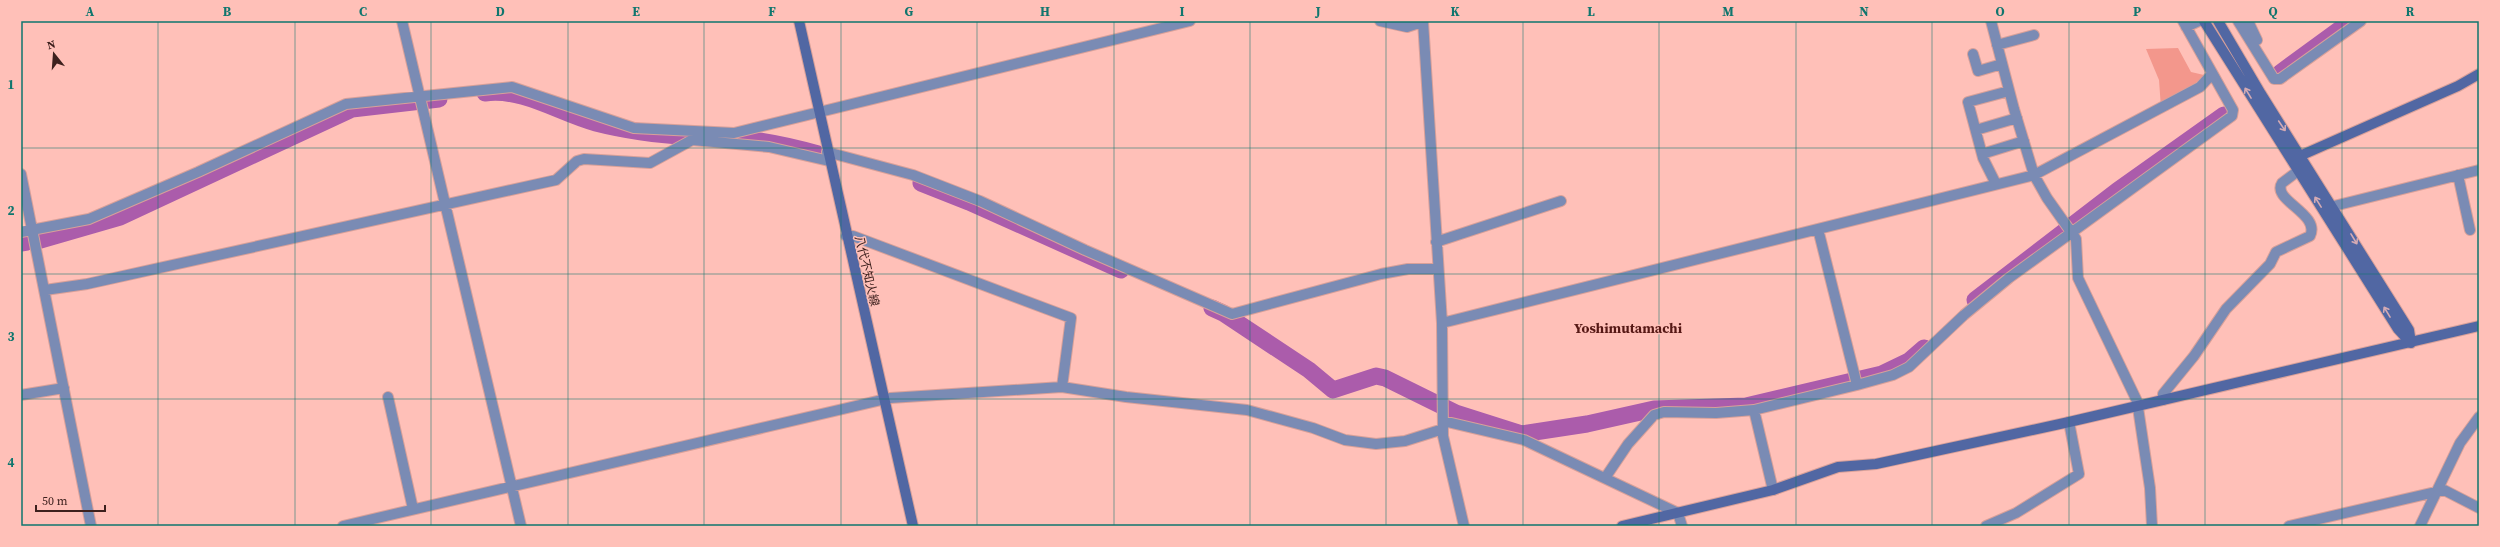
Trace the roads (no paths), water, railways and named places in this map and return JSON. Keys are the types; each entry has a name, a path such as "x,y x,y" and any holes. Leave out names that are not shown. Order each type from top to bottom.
{"street":[{"path":"402,21 447,205 521,526"},
{"name":"八代不知火線","path":"799,21 818,113 913,526"},
{"path":"21,232 89,219 198,172 346,104 422,100 512,87 634,128 734,133 1190,21"},
{"path":"1380,21 1407,27 1423,22 1433,161 1437,269 1442,323 1443,421 1464,526"},
{"path":"1991,21 2009,91 2034,175 2047,198 2069,228 2078,246 2078,278 2138,406 2150,488 2152,526"},
{"path":"1605,478 1628,444 1654,415 1664,412 1716,413 1754,410 1857,385 1893,375 1909,367 1964,315 2069,228 2232,116 2234,110 2212,74 2185,24 2199,21"},
{"path":"2204,21 2398,329 2411,343"},
{"path":"2218,21 2261,94 2334,206 2409,330 2411,343"},
{"path":"2238,21 2274,79 2280,79 2361,21"},
{"path":"2248,21 2257,35 2257,40 2252,44"},
{"path":"1997,45 2034,35"},
{"path":"1973,54 1978,71 2002,64"},
{"path":"1442,323 2034,175 2200,87 2212,74"},
{"path":"2302,155 2458,86 2479,74"},
{"path":"1996,184 1982,154 1968,102 2009,91"},
{"path":"1976,130 2017,118"},
{"path":"45,290 87,284 556,180 577,162 584,159 650,163 692,140 769,147 828,157 913,175 965,195 1085,250 1232,314 1381,274 1408,269 1437,269"},
{"path":"1982,154 2024,141"},
{"path":"2163,400 2163,394 2194,356 2226,309 2270,264 2276,252 2280,248 2307,239 2310,236 2311,228 2304,213 2284,198 2280,190 2282,183 2298,171 2302,155"},
{"path":"2334,206 2479,170"},
{"path":"21,174 91,526"},
{"path":"2458,175 2470,230"},
{"path":"1436,242 1561,201"},
{"path":"1818,229 1857,385"},
{"path":"846,236 853,236 907,255 1071,318 1062,387"},
{"path":"1622,526 1773,490 1838,467 1876,464 2069,422 2479,326"},
{"path":"343,526 883,399 1062,387 1126,397 1247,410 1313,428 1345,440 1376,444 1405,441 1443,421 1524,440 1678,513 1682,526"},
{"path":"21,395 64,388"},
{"path":"388,398 413,509"},
{"path":"1754,410 1773,490"},
{"path":"2420,526 2460,443 2479,417"},
{"path":"1986,526 2016,513 2079,474 2069,422"},
{"path":"2289,526 2444,490 2479,508"}],"waterway":[{"path":"2280,73 2351,21"},
{"path":"485,93 499,92 514,94 541,102 582,119 620,128 680,136 747,139 783,145 818,154"},
{"path":"37,241 120,217 352,109 439,99"},
{"path":"1975,300 2117,191 2224,115"},
{"path":"921,183 969,202 1121,270"},
{"path":"21,243 27,242"},
{"path":"1212,308 1223,313 1309,370 1333,390 1376,376 1385,378 1456,413 1522,434 1587,424 1654,409 1746,406 1882,374 1909,361 1924,348"}],"district":[{"name":"Yoshimutamachi","path":"1628,328"}]}
